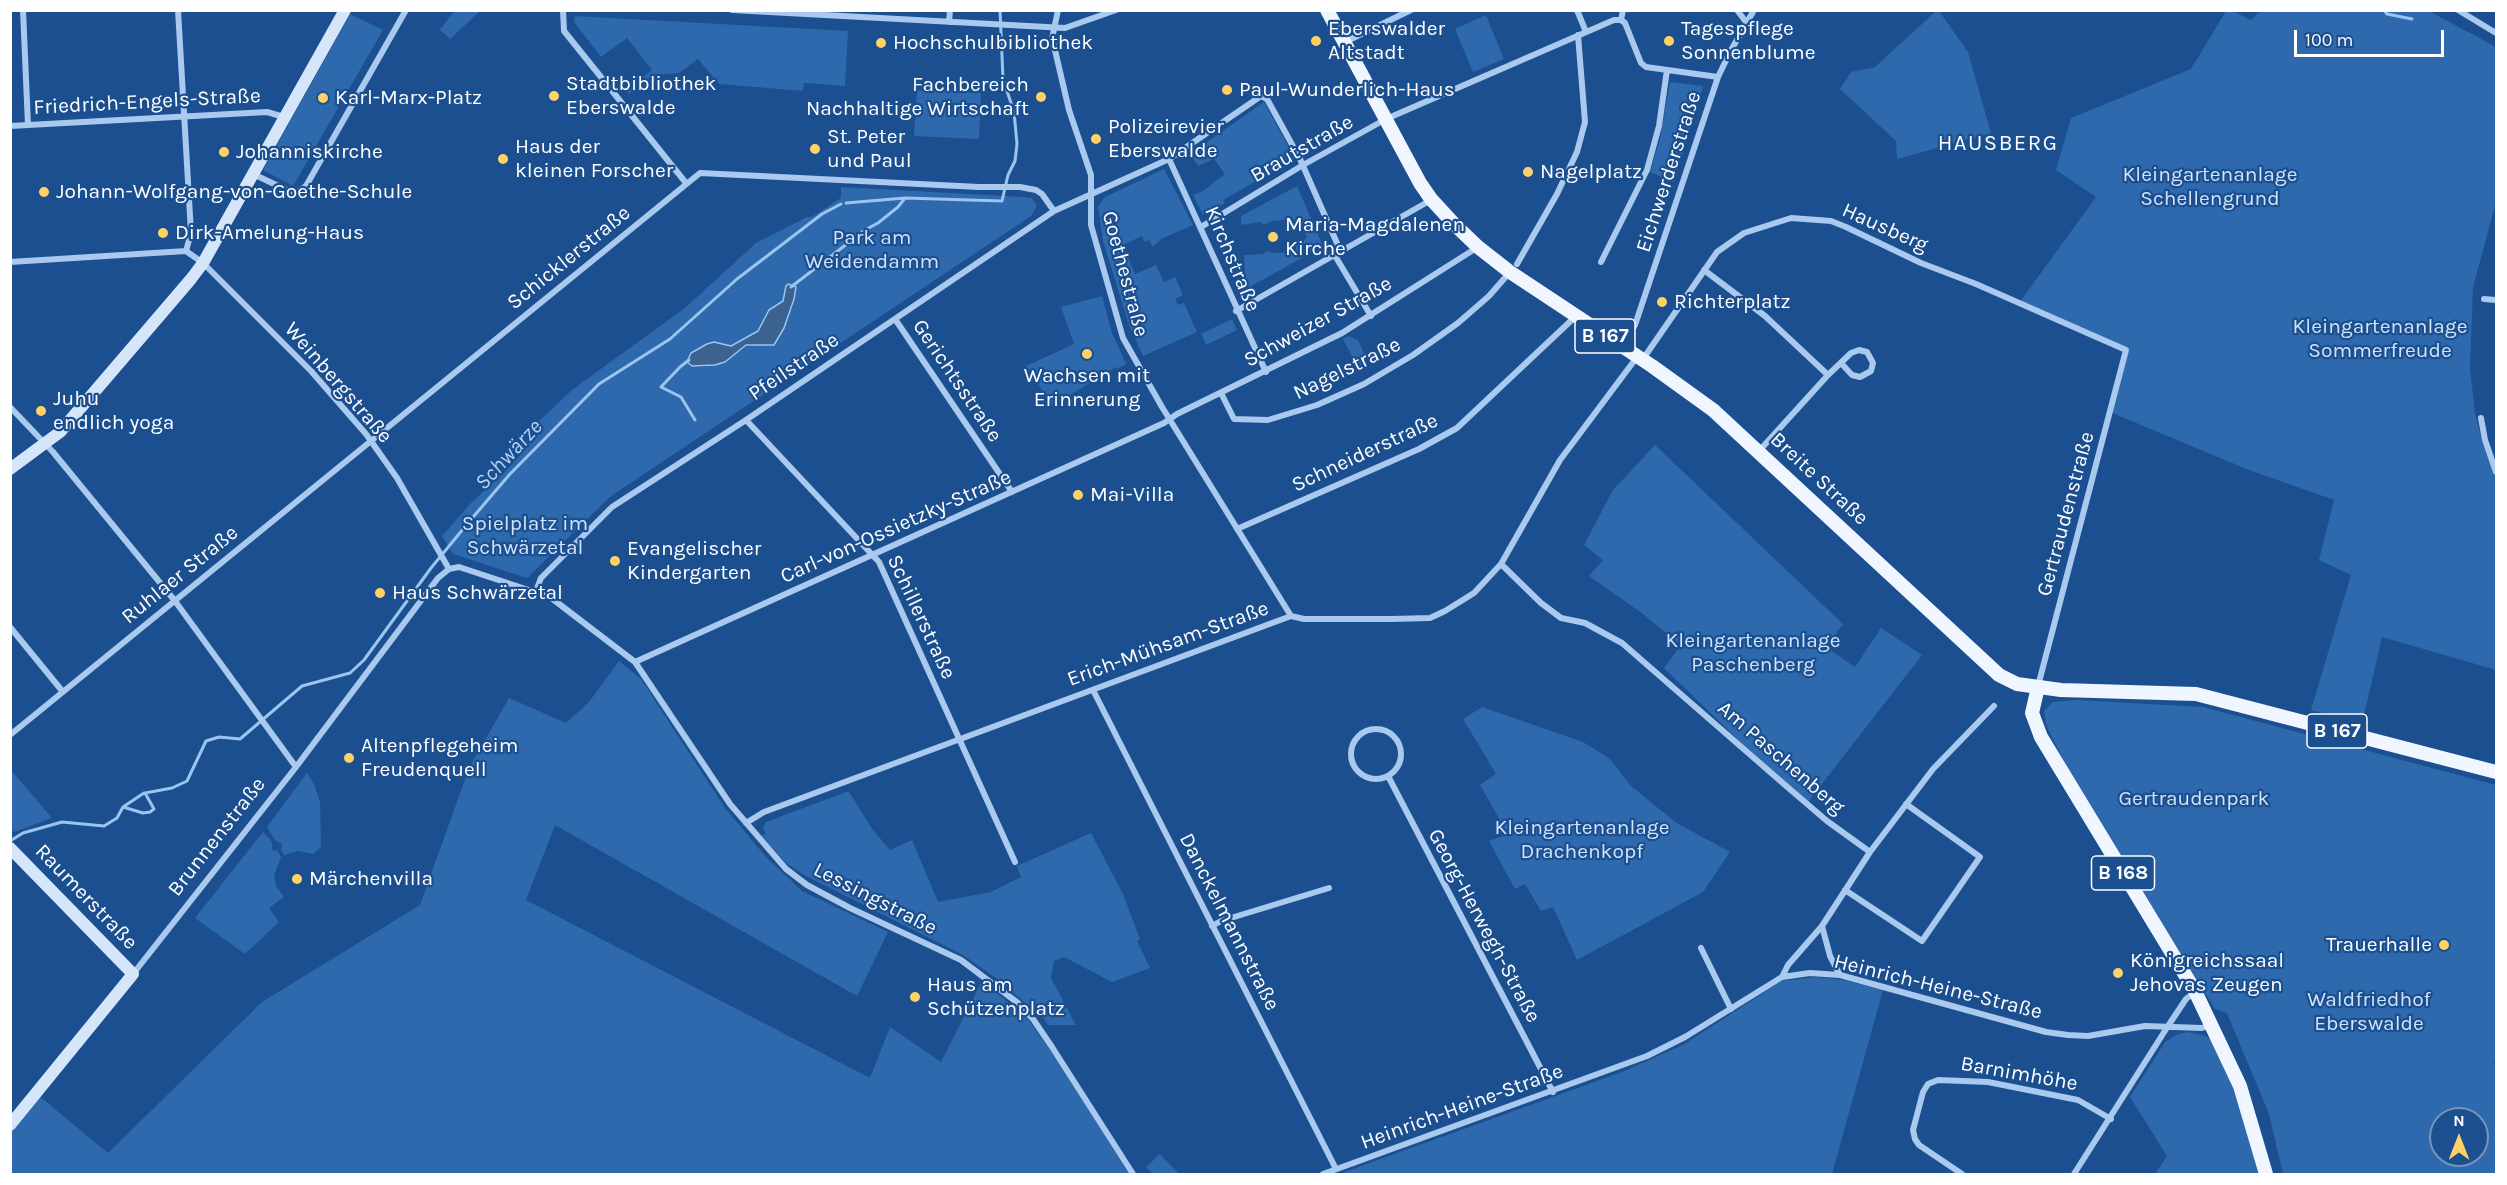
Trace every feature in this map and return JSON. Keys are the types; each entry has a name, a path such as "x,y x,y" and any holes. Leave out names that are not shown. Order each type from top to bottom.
{"main road":[{"path":"10,469 45,444 84,405 188,284 203,263 345,10"},
{"name":"Breite Straße","path":"1327,10 1431,200 1478,247 1514,268 1575,316 1698,398 1999,675 2017,684 2038,687"},
{"name":"B 167","path":"2038,687 2196,694 2496,772"},
{"name":"B 168","path":"2038,687 2032,712 2041,737 2195,992 2240,1086 2266,1174"},
{"name":"Raumerstraße","path":"10,848 133,974"},
{"name":"Brunnenstraße","path":"10,1125 133,974"}],"street":[{"path":"23,10 28,125"},
{"path":"10,262 186,251 191,232 178,10"},
{"path":"252,174 291,192 299,191 306,186 406,10"},
{"path":"563,10 564,31 686,183"},
{"path":"732,10 1055,28 1070,27 1116,10"},
{"path":"949,22 950,10"},
{"name":"Goethestraße","path":"1058,10 1054,46 1069,110 1091,175 1091,225 1123,338 1291,616"},
{"path":"1345,42 1411,10"},
{"path":"1577,10 1586,32"},
{"path":"1623,10 1621,20 1625,23 1641,63 1646,67 1718,77"},
{"path":"1737,10 1746,22"},
{"name":"Eichwerderstraße","path":"1622,346 1635,325 1718,77 1754,10"},
{"path":"2458,10 2496,33"},
{"name":"Brautstraße","path":"1202,227 1303,165 1386,119 1578,35 1614,20 1621,20"},
{"name":"Nagelstraße","path":"1221,393 1234,419 1268,420 1317,405 1364,384 1413,355 1489,296 1514,268 1557,194 1577,152 1585,122 1578,35"},
{"path":"1601,262 1647,170 1653,151 1667,70"},
{"name":"Pfeilstraße","path":"536,591 542,578 612,507 746,420 1054,211 1169,159 1261,96 1264,96 1303,165"},
{"name":"Friedrich-Engels-Straße","path":"10,126 267,112 284,117"},
{"name":"Kirchstraße","path":"1169,159 1202,227 1236,311 1266,372"},
{"path":"1303,165 1337,252 1371,315"},
{"name":"Schicklerstraße","path":"371,441 686,183 706,171 979,187 1013,186 1036,190 1042,194 1054,211"},
{"path":"1236,311 1431,200"},
{"name":"Hausberg","path":"1640,358 1717,252 1729,242 1750,231 1791,218 1831,221 1921,263 1976,284 2126,350"},
{"name":"Schweizer Straße","path":"1170,419 1266,372 1371,315 1478,247"},
{"name":"Weinbergstraße","path":"186,251 203,263 311,371 371,441 397,478 449,569"},
{"path":"1704,270 1766,315 1828,375"},
{"path":"2484,299 2496,300"},
{"name":"Schneiderstraße","path":"1237,530 1419,449 1457,428 1575,316"},
{"name":"Gerichtsstraße","path":"895,319 1012,492"},
{"path":"1759,452 1828,375 1840,363 1851,353 1859,350 1867,352 1873,363 1871,371 1860,377 1852,375 1840,363"},
{"name":"Gertraudenstraße","path":"2038,687 2126,350"},
{"name":"Erich-Mühsam-Straße","path":"746,823 764,812 1291,616 1304,619 1430,618 1459,604 1474,593 1501,564 1560,460 1640,358"},
{"path":"10,407 45,444 175,601 296,767"},
{"path":"2481,418 2485,440 2496,472"},
{"name":"Carl-von-Ossietzky-Straße","path":"635,662 1170,419"},
{"name":"Schillerstraße","path":"746,420 874,555 1015,862"},
{"name":"Ruhlaer Straße","path":"10,735 371,441"},
{"name":"Am Paschenberg","path":"1501,564 1541,603 1561,618 1585,622 1622,643 1785,786 1827,821 1870,852"},
{"name":"Lessingstraße","path":"449,569 459,567 536,591 558,603 635,662 730,804 771,854 807,885 850,909 961,960 1018,1003 1033,1019 1052,1047 1133,1174"},
{"name":"Brunnenstraße","path":"133,974 296,767 438,578 449,569"},
{"path":"10,627 63,692"},
{"name":"Danckelmannstraße","path":"1093,690 1336,1170"},
{"path":"1782,977 1788,965 1822,926 1870,852 1906,804 1934,769 1994,706"},
{"path":"1372,729 1389,733 1400,746 1399,763 1388,776 1371,778 1356,769 1351,753 1357,737 1364,732 1372,729"},
{"name":"Georg-Herwegh-Straße","path":"1388,776 1553,1092"},
{"path":"1845,890 1922,941 1980,857 1906,804"},
{"path":"1212,926 1221,921 1329,888"},
{"path":"1822,926 1830,956 1840,975"},
{"path":"1701,948 1731,1009"},
{"name":"Heinrich-Heine-Straße","path":"1336,1170 1647,1056 1685,1037 1782,977 1810,973 1840,975 2046,1032 2088,1036 2145,1026 2202,1028 2211,1024"},
{"path":"2074,1174 2168,1026 2186,999 2195,992"},
{"name":"Barnimhöhe","path":"1962,1174 1919,1145 1915,1139 1913,1130 1923,1092 1928,1084 1938,1080 1948,1078 1988,1082 2078,1100 2111,1119"},
{"path":"1323,1174 1336,1170"}],"green space":[{"path":"454,11 480,11 450,39 440,30"},
{"path":"1936,11 1939,11 1968,52 1991,133 1897,159 1896,141 1840,89 1851,72 1875,67"},
{"path":"2226,11 2233,11 2251,20 2260,11 2429,11 2496,47 2496,202 2473,287 2470,368 2475,414 2496,480 2496,670 2382,637 2362,724 2311,710 2351,575 2319,560 2334,500 2249,470 2110,412 2126,350 2019,303 2096,197 2056,170 2071,118 2191,69"},
{"name":"Karl-Marx-Platz","path":"350,14 383,30 293,186 263,170"},
{"path":"1486,15 1504,59 1473,72 1455,29"},
{"path":"575,16 848,31 845,86 804,83 803,91 719,84 698,59 679,73 653,75 629,94 626,90 652,70 627,38 601,57 574,22"},
{"path":"1670,82 1703,86 1674,182 1650,172 1660,139"},
{"path":"917,90 981,93 979,139 914,136"},
{"path":"1264,102 1295,159 1223,200 1225,203 1203,215 1193,195 1203,191 1225,174 1214,159 1198,166 1190,154"},
{"path":"1164,169 1193,225 1161,239 1153,247 1149,240 1144,242 1142,236 1123,245 1135,274 1156,265 1164,282 1175,277 1183,295 1175,299 1178,305 1184,303 1197,332 1143,356 1129,325 1103,241 1098,206 1105,197"},
{"path":"1297,186 1323,246 1246,289 1244,255 1263,254 1266,251 1296,252 1296,244 1300,245 1307,237 1303,228 1298,225 1295,227 1294,219 1272,221 1264,225 1261,222 1241,225 1241,216"},
{"name":"Park am Weidendamm","path":"841,187 1024,197 1032,198 1037,206 1031,216 611,496 527,578 453,554 442,536 472,502 506,471 519,456 536,424 573,389 685,308 756,243 807,217 812,217 841,198","holes":["788,284 794,286 793,305 777,342 746,345 705,367 692,366 702,347 707,344 714,342 731,346 758,331 774,306 783,301"]},
{"name":"Wachsen mit Erinnerung","path":"1102,296 1112,333 1126,364 1117,369 1116,367 1052,406 1026,366 1074,344 1061,307"},
{"path":"1232,319 1237,330 1206,345 1201,334"},
{"path":"1348,336 1358,340 1366,358 1366,367 1359,370 1343,339"},
{"name":"Kleingartenanlage Paschenberg","path":"1655,445 1843,624 1826,647 1855,667 1881,628 1922,655 1808,802 1785,785 1664,668 1681,645 1643,614 1589,576 1603,560 1584,545 1613,490"},
{"path":"619,661 641,679 725,808 766,857 802,891 888,932 857,996 555,825 526,900 870,1078 890,1027 941,1062 982,981 1027,1018 1060,1064 1129,1174 11,1174 10,1133 39,1096 108,1153 262,1002 420,905 469,768 509,698 566,723 589,702"},
{"name":"Waldfriedhof Eberswalde","path":"2076,700 2203,707 2496,785 2496,1052 2494,1064 2496,1064 2496,1174 2283,1174 2269,1114 2227,1013 2215,1009 2071,775 2046,725 2044,711 2053,702"},
{"name":"Kleingartenanlage Drachenkopf","path":"1482,707 1583,742 1610,759 1630,785 1675,822 1730,852 1703,892 1577,960 1553,907 1541,911 1525,884 1515,889 1489,841 1508,834 1480,785 1496,774 1463,719"},
{"path":"11,770 52,818 14,832 11,829"},
{"path":"307,773 314,784 320,802 321,847 313,854 298,851 284,855 281,850 282,844 275,840 267,827"},
{"path":"849,792 873,830 890,850 912,840 938,902 991,892 1021,877 1017,866 1091,833 1123,894 1140,939 1137,941 1150,968 1112,982 1064,957 1054,961 1051,978 1076,1025 1048,1025 1039,1011 963,955 804,875 786,863 762,836 766,833 763,828 766,822"},
{"path":"263,832 272,842 272,850 278,851 281,857 274,875 276,886 284,897 269,908 279,922 245,954 195,918"},
{"path":"1816,977 1843,980 1883,990 1832,1174 1339,1174 1622,1072 1683,1045 1782,981"},
{"path":"2188,1032 2212,1039 2228,1067 2260,1174 2155,1174 2167,1156 2130,1097 2165,1042 2178,1034"},
{"path":"1160,1154 1179,1174 1153,1174 1146,1167"}],"shaded area":[{"path":"788,284 796,287 794,299 784,328 774,345 746,345 725,362 715,365 692,366 687,362 691,353 707,344 714,342 731,346 758,331 769,310 783,301"}],"waterway":[{"name":"Schwärze","path":"846,203 905,198 1002,201 1008,175 1015,161 1017,144 1014,112 1003,79 1000,10"},
{"path":"2384,10 2387,14 2412,19"},
{"path":"791,287 865,230 878,223 898,207 905,198"},
{"name":"Schwärze","path":"10,841 23,833 62,822 104,826 117,818 123,807 143,813 150,812 154,809 145,793 172,788 187,781 206,741 219,737 240,739 302,686 350,673 364,660 431,568 510,474 599,384 670,339 737,279 822,214 841,204"},
{"path":"689,360 661,387 681,397 695,420"},
{"name":"Schwärze","path":"123,807 144,793"}],"place":[{"name":"Eberswalder Altstadt","path":"1316,41"},
{"name":"Tagespflege Sonnenblume","path":"1669,41"},
{"name":"Hochschulbibliothek","path":"881,43"},
{"name":"Paul-Wunderlich-Haus","path":"1227,90"},
{"name":"Stadtbibliothek Eberswalde","path":"554,96"},
{"name":"Fachbereich Nachhaltige Wirtschaft","path":"1041,97"},
{"name":"Karl-Marx-Platz","path":"323,98"},
{"name":"Polizeirevier Eberswalde","path":"1096,139"},
{"name":"St. Peter und Paul","path":"815,149"},
{"name":"Johanniskirche","path":"224,152"},
{"name":"Haus der kleinen Forscher","path":"503,159"},
{"name":"Nagelplatz","path":"1528,172"},
{"name":"Johann-Wolfgang-von-Goethe-Schule","path":"44,192"},
{"name":"Dirk-Amelung-Haus","path":"163,233"},
{"name":"Maria-Magdalenen Kirche","path":"1273,237"},
{"name":"Richterplatz","path":"1662,302"},
{"name":"Wachsen mit Erinnerung","path":"1087,354"},
{"name":"Juhu endlich yoga","path":"41,411"},
{"name":"Mai-Villa","path":"1078,495"},
{"name":"Evangelischer Kindergarten","path":"615,561"},
{"name":"Haus Schwärzetal","path":"380,593"},
{"name":"Altenpflegeheim Freudenquell","path":"349,758"},
{"name":"Märchenvilla","path":"297,879"},
{"name":"Trauerhalle","path":"2444,945"},
{"name":"Königreichssaal Jehovas Zeugen","path":"2118,973"},
{"name":"Haus am Schützenplatz","path":"915,997"}],"district":[{"name":"HAUSBERG","path":"1998,144"}],"park label":[{"name":"Kleingartenanlage Schellengrund","path":"2210,187"},
{"name":"Kleingartenanlage Sommerfreude","path":"2380,339"},
{"name":"Spielplatz im Schwärzetal","path":"525,536"},
{"name":"Gertraudenpark","path":"2194,799"}]}
